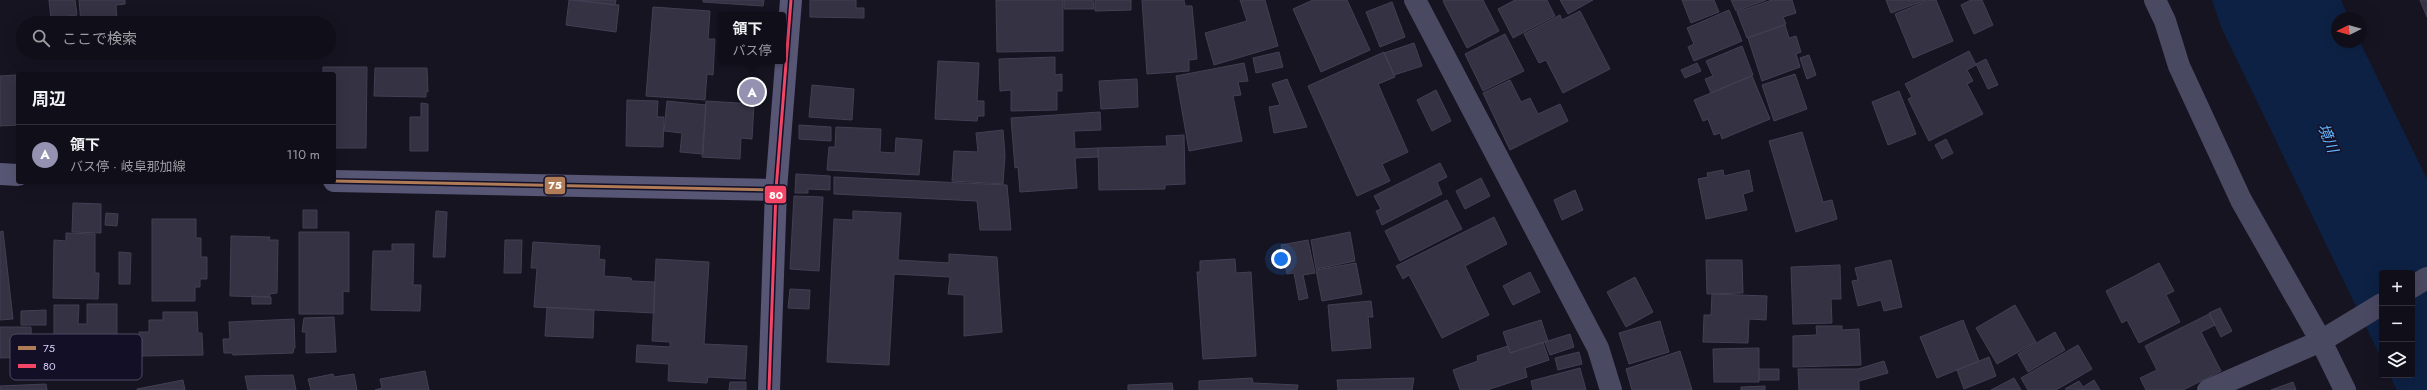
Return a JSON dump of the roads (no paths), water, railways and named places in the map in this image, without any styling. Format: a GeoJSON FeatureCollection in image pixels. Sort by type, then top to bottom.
{"type":"FeatureCollection","features":[{"type":"Feature","properties":{"kind":"street"},"geometry":{"type":"LineString","coordinates":[[786,63],[791,0]]}},
{"type":"Feature","properties":{"kind":"street"},"geometry":{"type":"LineString","coordinates":[[1415,0],[1598,348],[1611,390]]}},
{"type":"Feature","properties":{"kind":"street"},"geometry":{"type":"LineString","coordinates":[[2155,0],[2165,21],[2179,66],[2241,200],[2321,341],[2345,390]]}},
{"type":"Feature","properties":{"kind":"street"},"geometry":{"type":"LineString","coordinates":[[768,390],[776,190],[786,64]]}},
{"type":"Feature","properties":{"kind":"street"},"geometry":{"type":"LineString","coordinates":[[0,174],[16,175]]}},
{"type":"Feature","properties":{"kind":"street"},"geometry":{"type":"LineString","coordinates":[[336,181],[776,190]]}},
{"type":"Feature","properties":{"kind":"street"},"geometry":{"type":"LineString","coordinates":[[2415,285],[2427,278]]}},
{"type":"Feature","properties":{"kind":"street"},"geometry":{"type":"LineString","coordinates":[[2208,390],[2321,341],[2379,306]]}},
{"type":"Feature","properties":{"kind":"water","name":"境川"},"geometry":{"type":"Polygon","coordinates":[[[2212,0],[2341,0],[2346,12],[2331,12],[2331,48],[2363,48],[2427,179],[2427,390],[2397,390],[2391,378],[2415,378],[2415,270],[2379,270],[2379,354],[2222,29],[2212,0]]]}},
{"type":"Feature","properties":{"kind":"place","name":"領下"},"geometry":{"type":"Point","coordinates":[752,92]}}]}
